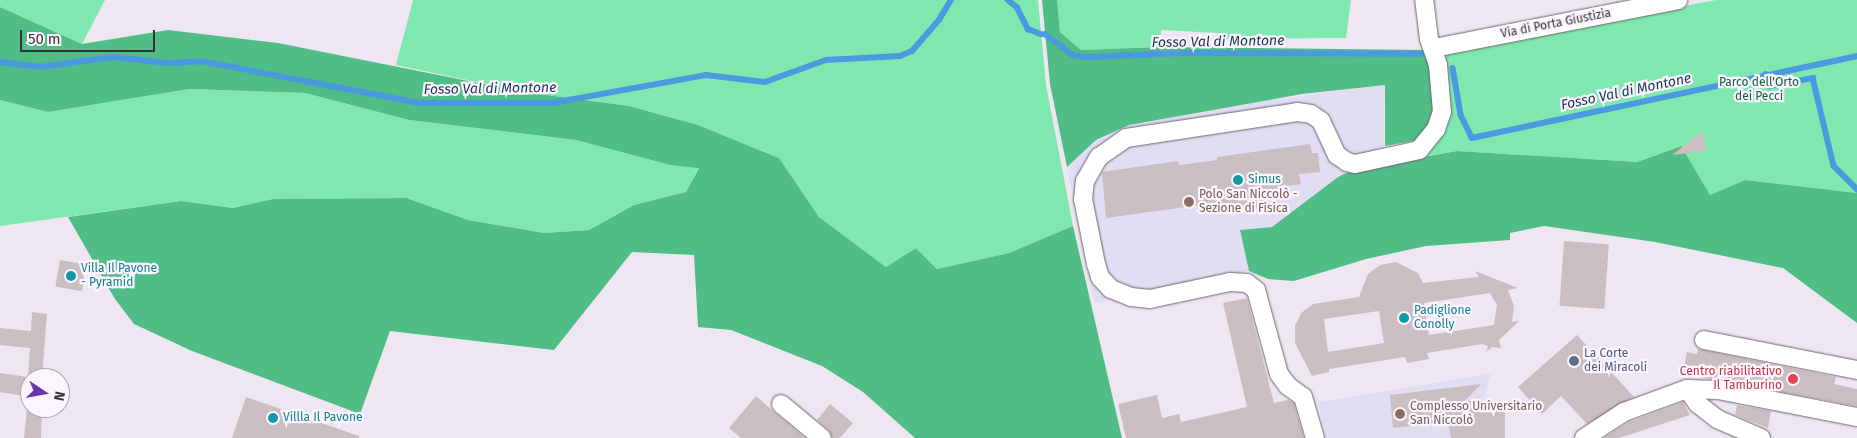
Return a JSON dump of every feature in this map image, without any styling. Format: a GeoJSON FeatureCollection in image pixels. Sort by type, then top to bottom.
{"type":"FeatureCollection","features":[{"type":"Feature","properties":{"kind":"lane"},"geometry":{"type":"LineString","coordinates":[[1315,438],[1303,397],[1288,386],[1280,374],[1256,290],[1246,283],[1235,282],[1150,299],[1131,297],[1111,289],[1100,277],[1096,264],[1083,199],[1084,187],[1099,157],[1126,138],[1297,112],[1311,114],[1321,120],[1337,155],[1355,164],[1418,150],[1436,129],[1442,105],[1434,48],[1429,39],[1424,0]]}},
{"type":"Feature","properties":{"kind":"lane","name":"Via di Porta Giustizia"},"geometry":{"type":"LineString","coordinates":[[1434,48],[1678,0]]}},
{"type":"Feature","properties":{"kind":"lane"},"geometry":{"type":"LineString","coordinates":[[1704,340],[1857,370]]}},
{"type":"Feature","properties":{"kind":"lane"},"geometry":{"type":"LineString","coordinates":[[1584,438],[1624,412],[1687,389],[1718,390],[1857,417]]}},
{"type":"Feature","properties":{"kind":"lane"},"geometry":{"type":"LineString","coordinates":[[1687,389],[1698,404],[1718,419],[1762,438]]}},
{"type":"Feature","properties":{"kind":"lane"},"geometry":{"type":"LineString","coordinates":[[781,404],[822,438]]}},
{"type":"Feature","properties":{"kind":"shaded area","name":"Polo San Niccolò - Sezione di Fisica"},"geometry":{"type":"Polygon","coordinates":[[[1385,84],[1383,163],[1338,177],[1272,227],[1240,230],[1249,271],[1095,303],[1067,167],[1096,140],[1129,125],[1201,110],[1385,84]]]}},
{"type":"Feature","properties":{"kind":"shaded area","name":"Complesso Universitario San Niccolò"},"geometry":{"type":"Polygon","coordinates":[[[1491,374],[1475,427],[1476,438],[1326,438],[1318,402],[1491,374]]]}},
{"type":"Feature","properties":{"kind":"green space"},"geometry":{"type":"Polygon","coordinates":[[[0,0],[105,0],[82,44],[0,7],[0,0]]]}},
{"type":"Feature","properties":{"kind":"green space"},"geometry":{"type":"Polygon","coordinates":[[[413,0],[1038,0],[1046,85],[1073,226],[1009,253],[937,269],[916,248],[886,267],[819,217],[779,158],[698,125],[629,106],[524,92],[396,65],[413,0]]]}},
{"type":"Feature","properties":{"kind":"green space"},"geometry":{"type":"Polygon","coordinates":[[[1042,0],[1057,0],[1060,32],[1081,50],[1160,47],[1428,50],[1434,104],[1432,119],[1418,140],[1385,146],[1385,85],[1302,94],[1129,125],[1096,140],[1067,167],[1050,84],[1042,0]]]}},
{"type":"Feature","properties":{"kind":"green space"},"geometry":{"type":"Polygon","coordinates":[[[1057,0],[1351,0],[1346,38],[1217,39],[1217,33],[1161,30],[1160,47],[1081,50],[1060,32],[1057,0]]]}},
{"type":"Feature","properties":{"kind":"green space","name":"Parco dell'Orto dei Pecci"},"geometry":{"type":"Polygon","coordinates":[[[1716,0],[1857,0],[1857,193],[1745,180],[1710,195],[1680,146],[1637,162],[1457,151],[1426,156],[1441,135],[1442,51],[1716,0]]]}},
{"type":"Feature","properties":{"kind":"green space"},"geometry":{"type":"Polygon","coordinates":[[[0,7],[82,44],[168,30],[278,43],[524,92],[629,106],[698,125],[779,158],[819,217],[886,267],[916,248],[937,269],[1009,253],[1073,226],[1122,438],[915,438],[863,392],[822,366],[731,330],[698,327],[694,255],[632,252],[554,350],[390,331],[360,414],[192,351],[134,324],[115,299],[68,217],[181,201],[233,208],[273,199],[406,198],[468,220],[544,233],[589,230],[634,205],[686,192],[699,168],[670,165],[576,140],[409,120],[305,93],[189,89],[48,112],[0,100],[0,7]]]}},
{"type":"Feature","properties":{"kind":"green space"},"geometry":{"type":"Polygon","coordinates":[[[189,89],[305,93],[409,120],[576,140],[670,165],[699,167],[686,192],[634,205],[589,230],[544,233],[468,220],[405,198],[273,199],[233,208],[181,201],[0,226],[0,100],[48,112],[189,89]]]}},
{"type":"Feature","properties":{"kind":"green space"},"geometry":{"type":"Polygon","coordinates":[[[1681,146],[1710,195],[1745,180],[1857,193],[1857,323],[1783,268],[1655,242],[1544,226],[1510,233],[1510,240],[1426,246],[1366,259],[1294,281],[1268,279],[1249,271],[1240,230],[1272,227],[1338,177],[1355,169],[1457,151],[1637,162],[1681,146]]]}},
{"type":"Feature","properties":{"kind":"building"},"geometry":{"type":"Polygon","coordinates":[[[1703,131],[1706,151],[1672,155],[1703,131]]]}},
{"type":"Feature","properties":{"kind":"building"},"geometry":{"type":"Polygon","coordinates":[[[1310,144],[1312,153],[1318,153],[1320,172],[1299,174],[1301,184],[1285,186],[1286,191],[1262,194],[1264,207],[1201,214],[1200,205],[1106,218],[1102,172],[1178,161],[1179,165],[1217,160],[1217,157],[1310,144]]]}},
{"type":"Feature","properties":{"kind":"building"},"geometry":{"type":"Polygon","coordinates":[[[1564,241],[1609,244],[1604,309],[1559,306],[1564,241]]]}},
{"type":"Feature","properties":{"kind":"building","name":"Villa Il Pavone - Pyramid"},"geometry":{"type":"Polygon","coordinates":[[[60,260],[87,265],[82,291],[55,287],[60,260]]]}},
{"type":"Feature","properties":{"kind":"building","name":"Padiglione Conolly"},"geometry":{"type":"Polygon","coordinates":[[[1396,262],[1418,273],[1423,283],[1479,277],[1475,271],[1518,288],[1508,290],[1514,306],[1512,322],[1519,321],[1499,340],[1501,348],[1492,347],[1486,352],[1488,346],[1482,344],[1427,353],[1429,359],[1407,363],[1405,357],[1329,369],[1329,372],[1312,376],[1295,343],[1295,326],[1301,313],[1313,304],[1359,297],[1368,274],[1380,265],[1396,262]],[[1490,293],[1424,303],[1429,335],[1494,325],[1497,305],[1490,293]],[[1379,311],[1324,319],[1328,352],[1384,343],[1379,311]]]}},
{"type":"Feature","properties":{"kind":"building"},"geometry":{"type":"Polygon","coordinates":[[[1247,298],[1274,403],[1288,400],[1294,403],[1304,438],[1126,438],[1118,404],[1157,395],[1162,418],[1179,414],[1181,422],[1247,407],[1223,303],[1247,298]]]}},
{"type":"Feature","properties":{"kind":"building"},"geometry":{"type":"Polygon","coordinates":[[[32,312],[47,314],[43,368],[29,368],[30,348],[0,345],[0,328],[31,331],[32,312]]]}},
{"type":"Feature","properties":{"kind":"building","name":"La Corte dei Miracoli"},"geometry":{"type":"Polygon","coordinates":[[[1577,335],[1634,397],[1587,424],[1561,396],[1542,414],[1518,387],[1577,335]]]}},
{"type":"Feature","properties":{"kind":"building"},"geometry":{"type":"Polygon","coordinates":[[[1698,349],[1836,377],[1834,384],[1857,389],[1857,406],[1683,374],[1687,352],[1697,354],[1698,349]]]}},
{"type":"Feature","properties":{"kind":"building"},"geometry":{"type":"Polygon","coordinates":[[[0,373],[20,376],[20,395],[0,392],[0,373]]]}},
{"type":"Feature","properties":{"kind":"building"},"geometry":{"type":"Polygon","coordinates":[[[1481,384],[1465,401],[1505,402],[1505,438],[1451,438],[1448,422],[1393,428],[1390,395],[1481,384]]]}},
{"type":"Feature","properties":{"kind":"building"},"geometry":{"type":"Polygon","coordinates":[[[756,396],[805,438],[741,438],[729,428],[756,396]]]}},
{"type":"Feature","properties":{"kind":"building","name":"Villla Il Pavone"},"geometry":{"type":"Polygon","coordinates":[[[246,397],[359,436],[359,438],[232,438],[246,397]]]}},
{"type":"Feature","properties":{"kind":"building"},"geometry":{"type":"Polygon","coordinates":[[[1683,402],[1690,415],[1619,438],[1604,438],[1629,422],[1683,402]]]}},
{"type":"Feature","properties":{"kind":"building"},"geometry":{"type":"Polygon","coordinates":[[[830,404],[853,423],[840,438],[832,438],[829,430],[817,420],[830,404]]]}},
{"type":"Feature","properties":{"kind":"building"},"geometry":{"type":"Polygon","coordinates":[[[1737,405],[1771,411],[1768,428],[1735,415],[1737,405]]]}},
{"type":"Feature","properties":{"kind":"building"},"geometry":{"type":"Polygon","coordinates":[[[26,418],[42,418],[41,438],[24,438],[26,418]]]}},
{"type":"Feature","properties":{"kind":"waterway","name":"Fosso Val di Montone"},"geometry":{"type":"LineString","coordinates":[[0,62],[41,67],[112,57],[168,63],[201,61],[419,103],[552,103],[706,75],[765,82],[826,60],[900,56],[912,51],[939,20],[951,0]]}},
{"type":"Feature","properties":{"kind":"waterway","name":"Fosso Val di Montone"},"geometry":{"type":"LineString","coordinates":[[1008,0],[1017,7],[1028,29],[1041,34]]}},
{"type":"Feature","properties":{"kind":"waterway","name":"Fosso Val di Montone"},"geometry":{"type":"LineString","coordinates":[[1045,34],[1073,55],[1088,57],[1183,53],[1429,54]]}},
{"type":"Feature","properties":{"kind":"waterway","name":"Fosso Val di Montone"},"geometry":{"type":"LineString","coordinates":[[1453,68],[1461,115],[1472,138],[1857,56]]}},
{"type":"Feature","properties":{"kind":"waterway"},"geometry":{"type":"LineString","coordinates":[[1766,74],[1770,86],[1813,78],[1834,166],[1857,189]]}},
{"type":"Feature","properties":{"kind":"place","name":"Simus"},"geometry":{"type":"Point","coordinates":[1238,180]}},
{"type":"Feature","properties":{"kind":"place","name":"Polo San Niccolò - Sezione di Fisica"},"geometry":{"type":"Point","coordinates":[1189,202]}},
{"type":"Feature","properties":{"kind":"place","name":"Villa Il Pavone - Pyramid"},"geometry":{"type":"Point","coordinates":[71,276]}},
{"type":"Feature","properties":{"kind":"place","name":"Padiglione Conolly"},"geometry":{"type":"Point","coordinates":[1404,318]}},
{"type":"Feature","properties":{"kind":"place","name":"La Corte dei Miracoli"},"geometry":{"type":"Point","coordinates":[1574,361]}},
{"type":"Feature","properties":{"kind":"place","name":"Centro riabilitativo Il Tamburino"},"geometry":{"type":"Point","coordinates":[1793,379]}},
{"type":"Feature","properties":{"kind":"place","name":"Complesso Universitario San Niccolò"},"geometry":{"type":"Point","coordinates":[1400,414]}},
{"type":"Feature","properties":{"kind":"place","name":"Villla Il Pavone"},"geometry":{"type":"Point","coordinates":[273,418]}}]}
